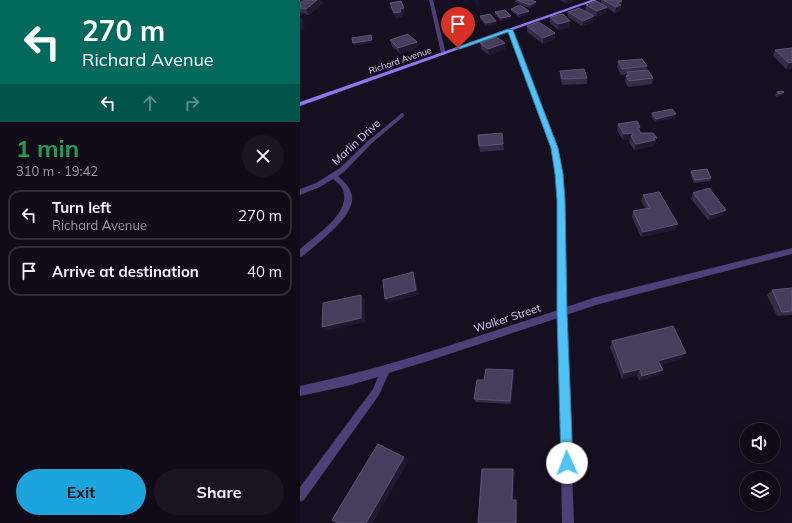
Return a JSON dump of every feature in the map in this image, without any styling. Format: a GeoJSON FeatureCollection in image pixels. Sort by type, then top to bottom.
{"type":"FeatureCollection","features":[{"type":"Feature","properties":{"kind":"street"},"geometry":{"type":"LineString","coordinates":[[431,0],[444,53]]}},
{"type":"Feature","properties":{"kind":"street","name":"Richard Avenue"},"geometry":{"type":"LineString","coordinates":[[300,104],[595,0]]}},
{"type":"Feature","properties":{"kind":"street"},"geometry":{"type":"LineString","coordinates":[[510,30],[554,148],[559,174],[561,200],[562,312],[568,523]]}},
{"type":"Feature","properties":{"kind":"street","name":"Marlin Drive"},"geometry":{"type":"LineString","coordinates":[[300,192],[334,176],[375,137],[402,115]]}},
{"type":"Feature","properties":{"kind":"street"},"geometry":{"type":"LineString","coordinates":[[300,254],[345,212],[349,201],[348,192],[345,186],[334,176]]}},
{"type":"Feature","properties":{"kind":"street","name":"Walker Street"},"geometry":{"type":"LineString","coordinates":[[300,391],[347,381],[386,368],[425,358],[596,301],[792,251]]}},
{"type":"Feature","properties":{"kind":"street"},"geometry":{"type":"LineString","coordinates":[[300,496],[376,392],[386,368]]}},
{"type":"Feature","properties":{"kind":"building"},"geometry":{"type":"Polygon","coordinates":[[[304,0],[317,0],[306,9],[300,8],[300,3],[304,0]]]}},
{"type":"Feature","properties":{"kind":"building"},"geometry":{"type":"Polygon","coordinates":[[[517,0],[531,0],[536,2],[530,5],[517,0]]]}},
{"type":"Feature","properties":{"kind":"building"},"geometry":{"type":"Polygon","coordinates":[[[603,0],[622,1],[617,3],[621,5],[616,7],[603,0]]]}},
{"type":"Feature","properties":{"kind":"building"},"geometry":{"type":"Polygon","coordinates":[[[401,1],[404,8],[400,9],[401,12],[394,13],[390,3],[401,1]]]}},
{"type":"Feature","properties":{"kind":"building"},"geometry":{"type":"Polygon","coordinates":[[[596,1],[607,7],[597,11],[586,5],[596,1]]]}},
{"type":"Feature","properties":{"kind":"building"},"geometry":{"type":"Polygon","coordinates":[[[520,5],[529,11],[519,14],[511,9],[520,5]]]}},
{"type":"Feature","properties":{"kind":"building"},"geometry":{"type":"Polygon","coordinates":[[[579,8],[594,16],[583,21],[568,12],[579,8]]]}},
{"type":"Feature","properties":{"kind":"building"},"geometry":{"type":"Polygon","coordinates":[[[505,10],[511,16],[501,18],[495,12],[505,10]]]}},
{"type":"Feature","properties":{"kind":"building"},"geometry":{"type":"Polygon","coordinates":[[[490,14],[496,21],[486,23],[480,16],[490,14]]]}},
{"type":"Feature","properties":{"kind":"building"},"geometry":{"type":"Polygon","coordinates":[[[563,14],[570,21],[558,24],[550,17],[563,14]]]}},
{"type":"Feature","properties":{"kind":"building"},"geometry":{"type":"Polygon","coordinates":[[[539,22],[555,33],[543,38],[527,26],[539,22]]]}},
{"type":"Feature","properties":{"kind":"building"},"geometry":{"type":"Polygon","coordinates":[[[408,34],[417,42],[398,48],[390,40],[408,34]]]}},
{"type":"Feature","properties":{"kind":"building"},"geometry":{"type":"Polygon","coordinates":[[[371,35],[372,40],[353,43],[352,38],[371,35]]]}},
{"type":"Feature","properties":{"kind":"building"},"geometry":{"type":"Polygon","coordinates":[[[496,37],[505,43],[488,49],[480,43],[496,37]]]}},
{"type":"Feature","properties":{"kind":"building"},"geometry":{"type":"Polygon","coordinates":[[[792,48],[792,62],[789,63],[775,50],[792,48]]]}},
{"type":"Feature","properties":{"kind":"building"},"geometry":{"type":"Polygon","coordinates":[[[642,59],[647,66],[622,69],[618,61],[642,59]]]}},
{"type":"Feature","properties":{"kind":"building"},"geometry":{"type":"Polygon","coordinates":[[[584,69],[587,78],[562,79],[560,71],[584,69]]]}},
{"type":"Feature","properties":{"kind":"building"},"geometry":{"type":"Polygon","coordinates":[[[648,70],[653,78],[629,81],[626,76],[629,75],[627,72],[648,70]]]}},
{"type":"Feature","properties":{"kind":"building"},"geometry":{"type":"Polygon","coordinates":[[[777,92],[784,92],[779,94],[777,92]]]}},
{"type":"Feature","properties":{"kind":"building"},"geometry":{"type":"Polygon","coordinates":[[[672,109],[676,114],[656,119],[652,113],[672,109]]]}},
{"type":"Feature","properties":{"kind":"building"},"geometry":{"type":"Polygon","coordinates":[[[637,121],[640,127],[637,128],[641,133],[653,133],[657,138],[653,138],[655,140],[636,144],[631,136],[633,135],[632,133],[624,134],[618,124],[637,121]]]}},
{"type":"Feature","properties":{"kind":"building"},"geometry":{"type":"Polygon","coordinates":[[[502,133],[503,144],[479,146],[478,135],[502,133]]]}},
{"type":"Feature","properties":{"kind":"building"},"geometry":{"type":"Polygon","coordinates":[[[707,169],[711,178],[695,180],[691,171],[707,169]]]}},
{"type":"Feature","properties":{"kind":"building"},"geometry":{"type":"Polygon","coordinates":[[[709,188],[726,210],[711,215],[693,193],[709,188]]]}},
{"type":"Feature","properties":{"kind":"building"},"geometry":{"type":"Polygon","coordinates":[[[659,192],[678,224],[643,232],[633,211],[650,208],[643,195],[659,192]]]}},
{"type":"Feature","properties":{"kind":"building"},"geometry":{"type":"Polygon","coordinates":[[[413,272],[416,290],[385,299],[383,280],[413,272]]]}},
{"type":"Feature","properties":{"kind":"building"},"geometry":{"type":"Polygon","coordinates":[[[792,288],[792,311],[782,312],[772,290],[792,288]]]}},
{"type":"Feature","properties":{"kind":"building"},"geometry":{"type":"Polygon","coordinates":[[[361,295],[361,318],[322,327],[323,303],[361,295]]]}},
{"type":"Feature","properties":{"kind":"building"},"geometry":{"type":"Polygon","coordinates":[[[673,326],[686,353],[658,361],[663,370],[642,376],[640,369],[624,373],[612,341],[673,326]]]}},
{"type":"Feature","properties":{"kind":"building"},"geometry":{"type":"Polygon","coordinates":[[[486,369],[513,370],[510,401],[474,399],[477,380],[484,380],[486,369]]]}},
{"type":"Feature","properties":{"kind":"building"},"geometry":{"type":"Polygon","coordinates":[[[378,444],[404,457],[366,523],[338,523],[332,520],[378,444]]]}},
{"type":"Feature","properties":{"kind":"building"},"geometry":{"type":"Polygon","coordinates":[[[482,469],[513,469],[512,500],[516,500],[516,523],[478,523],[482,469]]]}},
{"type":"Feature","properties":{"kind":"waterway"},"geometry":{"type":"LineString","coordinates":[[477,0],[478,5]]}},
{"type":"Feature","properties":{"kind":"route"},"geometry":{"type":"LineString","coordinates":[[458,48],[510,30],[554,148],[559,174],[561,200],[562,312],[567,463]]}}]}
